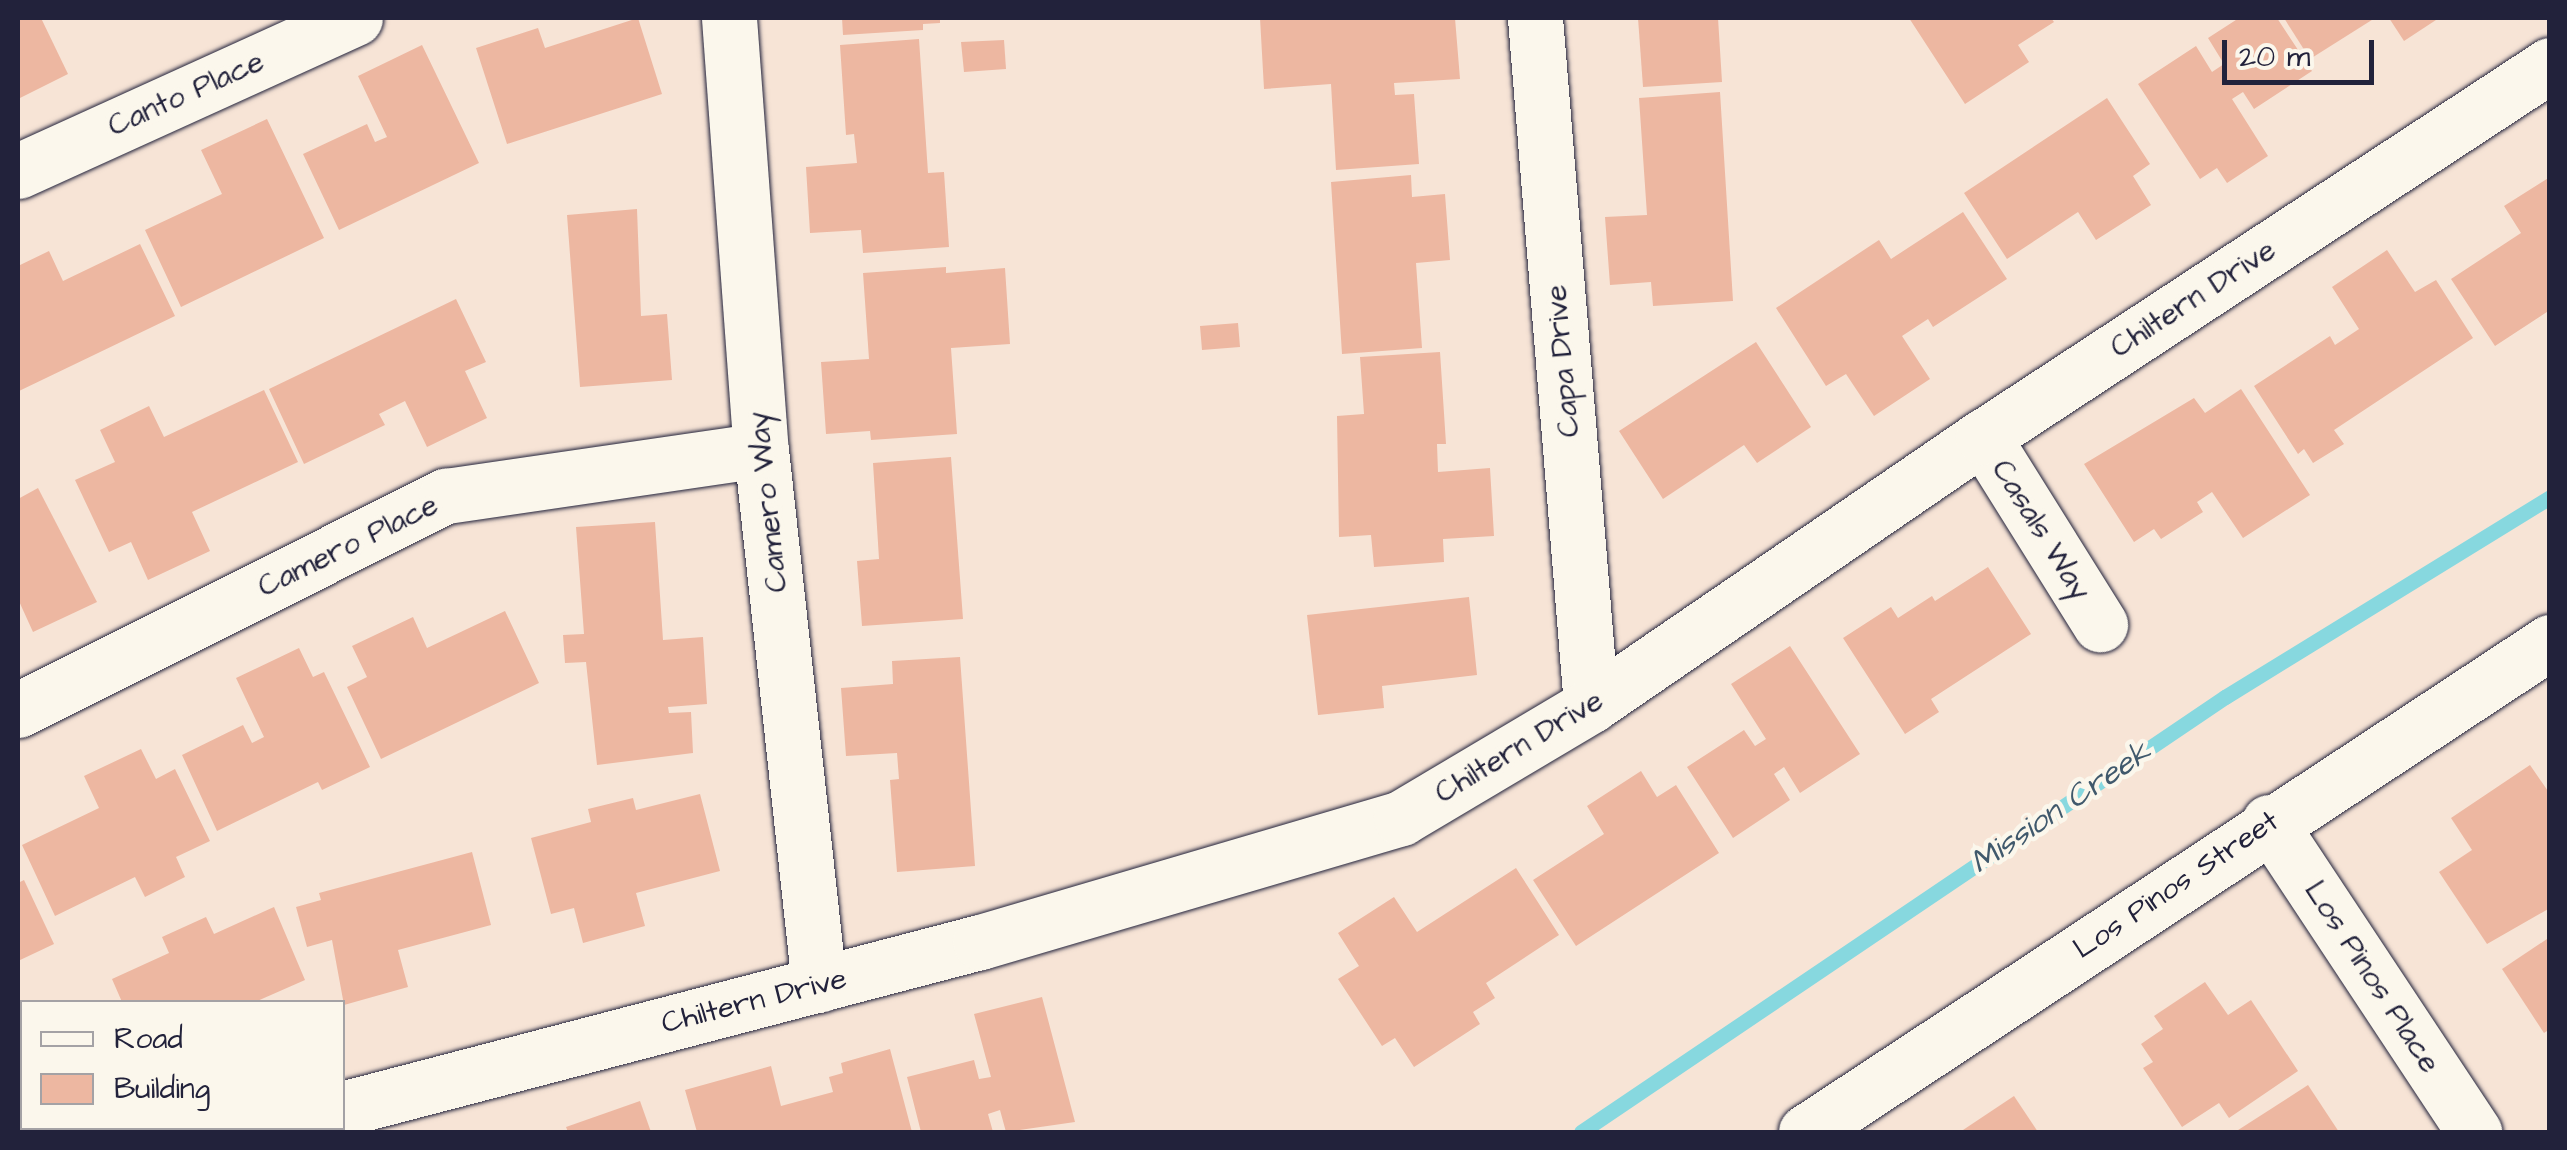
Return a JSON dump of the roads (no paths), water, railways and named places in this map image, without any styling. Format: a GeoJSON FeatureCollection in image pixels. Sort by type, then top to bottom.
{"type":"FeatureCollection","features":[{"type":"Feature","properties":{"kind":"street","name":"Canto Place"},"geometry":{"type":"LineString","coordinates":[[18,171],[355,18]]}},
{"type":"Feature","properties":{"kind":"street","name":"Camero Way"},"geometry":{"type":"LineString","coordinates":[[729,18],[761,450],[819,985]]}},
{"type":"Feature","properties":{"kind":"street","name":"Capa Drive"},"geometry":{"type":"LineString","coordinates":[[1535,18],[1591,705]]}},
{"type":"Feature","properties":{"kind":"street","name":"Chiltern Drive"},"geometry":{"type":"LineString","coordinates":[[369,1113],[1194,882],[1400,818],[1591,705],[1983,437],[2550,65]]}},
{"type":"Feature","properties":{"kind":"street","name":"Casals Way"},"geometry":{"type":"LineString","coordinates":[[1983,437],[2100,624]]}},
{"type":"Feature","properties":{"kind":"street","name":"Camero Place"},"geometry":{"type":"LineString","coordinates":[[18,710],[446,496],[761,450]]}},
{"type":"Feature","properties":{"kind":"street","name":"Los Pinos Street"},"geometry":{"type":"LineString","coordinates":[[1806,1132],[2269,822],[2550,642]]}},
{"type":"Feature","properties":{"kind":"street","name":"Los Pinos Place"},"geometry":{"type":"LineString","coordinates":[[2269,822],[2474,1132]]}},
{"type":"Feature","properties":{"kind":"waterway","name":"Mission Creek"},"geometry":{"type":"LineString","coordinates":[[1581,1132],[2225,697],[2550,497]]}}]}
